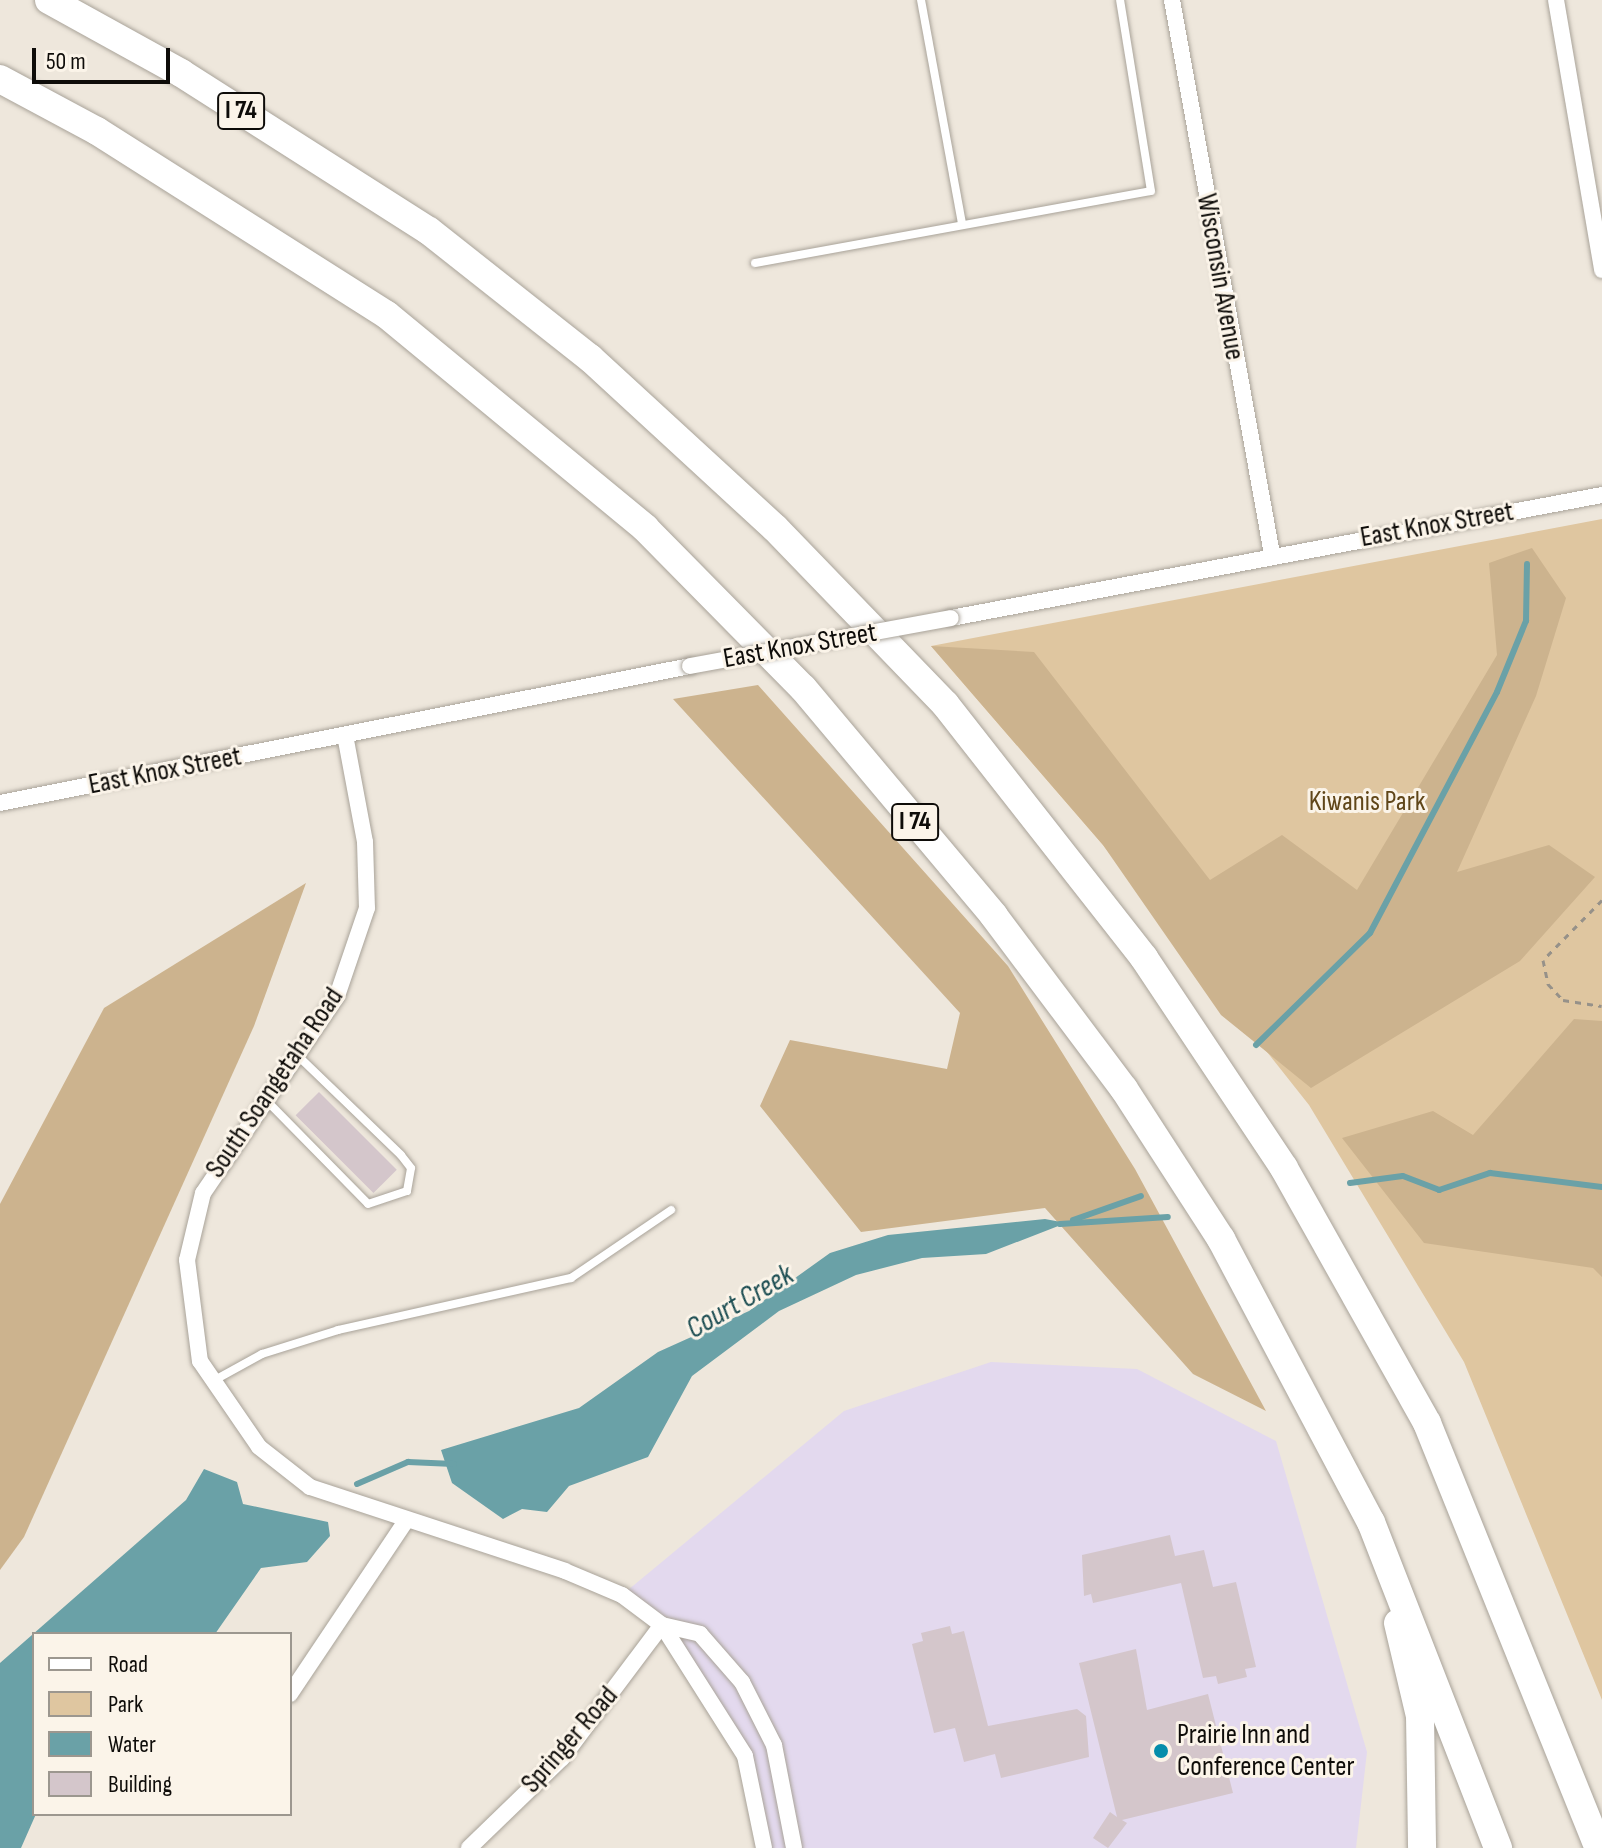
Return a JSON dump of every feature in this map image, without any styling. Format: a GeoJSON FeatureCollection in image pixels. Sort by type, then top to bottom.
{"type":"FeatureCollection","features":[{"type":"Feature","properties":{"kind":"highway","name":"I 74"},"geometry":{"type":"LineString","coordinates":[[49,0],[181,73],[429,231],[577,348],[775,528],[945,704],[1144,958],[1284,1168],[1427,1423],[1599,1848]]}},
{"type":"Feature","properties":{"kind":"highway","name":"I 74"},"geometry":{"type":"LineString","coordinates":[[0,79],[97,131],[387,315],[645,528],[803,688],[994,916],[1124,1089],[1221,1239],[1371,1522],[1498,1848]]}},
{"type":"Feature","properties":{"kind":"highway"},"geometry":{"type":"LineString","coordinates":[[1371,1522],[1420,1716],[1422,1848]]}},
{"type":"Feature","properties":{"kind":"street","name":"Wisconsin Avenue"},"geometry":{"type":"LineString","coordinates":[[1172,0],[1272,554]]}},
{"type":"Feature","properties":{"kind":"street"},"geometry":{"type":"LineString","coordinates":[[1556,0],[1602,270]]}},
{"type":"Feature","properties":{"kind":"street","name":"East Knox Street"},"geometry":{"type":"LineString","coordinates":[[0,803],[1272,554],[1602,495]]}},
{"type":"Feature","properties":{"kind":"street","name":"South Soangetaha Road"},"geometry":{"type":"LineString","coordinates":[[345,735],[365,842],[367,908],[337,996],[298,1056],[218,1163],[192,1224],[188,1301],[210,1383],[285,1471],[405,1522],[565,1571],[622,1595],[662,1625],[745,1756],[764,1848]]}},
{"type":"Feature","properties":{"kind":"street"},"geometry":{"type":"LineString","coordinates":[[292,1691],[405,1522]]}},
{"type":"Feature","properties":{"kind":"street","name":"South Soangetaha Road"},"geometry":{"type":"LineString","coordinates":[[662,1625],[700,1634],[742,1682],[774,1745],[794,1848]]}},
{"type":"Feature","properties":{"kind":"street","name":"Springer Road"},"geometry":{"type":"LineString","coordinates":[[469,1848],[562,1758],[662,1625]]}},
{"type":"Feature","properties":{"kind":"lane"},"geometry":{"type":"LineString","coordinates":[[921,0],[962,224]]}},
{"type":"Feature","properties":{"kind":"lane"},"geometry":{"type":"LineString","coordinates":[[755,263],[1151,191],[1120,0]]}},
{"type":"Feature","properties":{"kind":"lane"},"geometry":{"type":"LineString","coordinates":[[264,1098],[368,1204],[407,1191],[411,1168],[401,1155],[298,1056]]}},
{"type":"Feature","properties":{"kind":"lane"},"geometry":{"type":"LineString","coordinates":[[210,1383],[262,1354],[338,1330],[571,1278],[671,1210]]}},
{"type":"Feature","properties":{"kind":"path"},"geometry":{"type":"LineString","coordinates":[[1602,900],[1543,960],[1548,984],[1563,1000],[1602,1006]]}},
{"type":"Feature","properties":{"kind":"shaded area"},"geometry":{"type":"Polygon","coordinates":[[[1532,548],[1566,598],[1536,696],[1457,872],[1549,845],[1595,877],[1520,961],[1311,1088],[1221,1015],[1103,845],[931,646],[1034,652],[1210,880],[1282,835],[1357,890],[1497,655],[1489,563],[1532,548]]]}},
{"type":"Feature","properties":{"kind":"shaded area"},"geometry":{"type":"Polygon","coordinates":[[[758,685],[1008,966],[1135,1169],[1266,1411],[1193,1374],[1045,1208],[861,1232],[760,1106],[790,1040],[947,1069],[960,1013],[673,699],[758,685]]]}},
{"type":"Feature","properties":{"kind":"shaded area"},"geometry":{"type":"Polygon","coordinates":[[[306,883],[254,1026],[24,1537],[0,1570],[0,1204],[104,1008],[306,883]]]}},
{"type":"Feature","properties":{"kind":"shaded area"},"geometry":{"type":"Polygon","coordinates":[[[1574,1019],[1602,1021],[1602,1277],[1593,1268],[1424,1243],[1342,1138],[1433,1111],[1473,1135],[1574,1019]]]}},
{"type":"Feature","properties":{"kind":"shaded area"},"geometry":{"type":"Polygon","coordinates":[[[991,1362],[1137,1369],[1276,1441],[1367,1752],[1356,1848],[764,1848],[755,1787],[677,1654],[622,1595],[844,1411],[991,1362]]]}},
{"type":"Feature","properties":{"kind":"green space","name":"Kiwanis Park"},"geometry":{"type":"Polygon","coordinates":[[[1602,519],[1602,1700],[1464,1362],[1309,1105],[1103,845],[931,646],[1602,519]]]}},
{"type":"Feature","properties":{"kind":"water"},"geometry":{"type":"Polygon","coordinates":[[[1045,1219],[1066,1223],[986,1254],[922,1258],[856,1275],[779,1311],[692,1376],[648,1457],[569,1486],[547,1512],[522,1509],[503,1519],[452,1483],[441,1450],[579,1408],[658,1352],[749,1311],[830,1253],[888,1235],[1045,1219]]]}},
{"type":"Feature","properties":{"kind":"water"},"geometry":{"type":"Polygon","coordinates":[[[204,1469],[237,1482],[243,1504],[328,1522],[330,1536],[307,1562],[261,1568],[216,1632],[35,1632],[186,1500],[204,1469]]]}},
{"type":"Feature","properties":{"kind":"water"},"geometry":{"type":"Polygon","coordinates":[[[32,1635],[32,1816],[35,1816],[21,1848],[0,1848],[0,1663],[32,1635]]]}},
{"type":"Feature","properties":{"kind":"building"},"geometry":{"type":"Polygon","coordinates":[[[319,1092],[397,1170],[373,1193],[296,1115],[319,1092]]]}},
{"type":"Feature","properties":{"kind":"building"},"geometry":{"type":"Polygon","coordinates":[[[1170,1535],[1175,1556],[1204,1550],[1213,1587],[1236,1582],[1256,1667],[1245,1669],[1247,1677],[1218,1684],[1216,1676],[1203,1678],[1181,1583],[1093,1603],[1091,1594],[1084,1596],[1082,1555],[1170,1535]]]}},
{"type":"Feature","properties":{"kind":"building"},"geometry":{"type":"Polygon","coordinates":[[[950,1626],[952,1634],[964,1631],[988,1726],[1077,1709],[1086,1716],[1089,1757],[1001,1778],[995,1754],[964,1762],[955,1728],[934,1733],[912,1644],[923,1641],[921,1633],[950,1626]]]}},
{"type":"Feature","properties":{"kind":"building","name":"Prairie Inn and Conference Center"},"geometry":{"type":"Polygon","coordinates":[[[1136,1649],[1147,1710],[1208,1694],[1233,1793],[1122,1820],[1127,1823],[1108,1848],[1093,1838],[1110,1812],[1117,1817],[1079,1663],[1136,1649]]]}},
{"type":"Feature","properties":{"kind":"waterway"},"geometry":{"type":"LineString","coordinates":[[1256,1045],[1370,933],[1497,692],[1526,621],[1527,564]]}},
{"type":"Feature","properties":{"kind":"waterway","name":"Court Creek"},"geometry":{"type":"LineString","coordinates":[[1350,1183],[1403,1176],[1439,1190],[1490,1173],[1602,1187]]}},
{"type":"Feature","properties":{"kind":"waterway"},"geometry":{"type":"LineString","coordinates":[[1073,1220],[1141,1196]]}},
{"type":"Feature","properties":{"kind":"waterway","name":"Court Creek"},"geometry":{"type":"LineString","coordinates":[[1060,1224],[1168,1217]]}},
{"type":"Feature","properties":{"kind":"waterway","name":"Court Creek"},"geometry":{"type":"LineString","coordinates":[[357,1484],[408,1462],[454,1464]]}},
{"type":"Feature","properties":{"kind":"place","name":"Prairie Inn and Conference Center"},"geometry":{"type":"Point","coordinates":[1161,1751]}}]}
